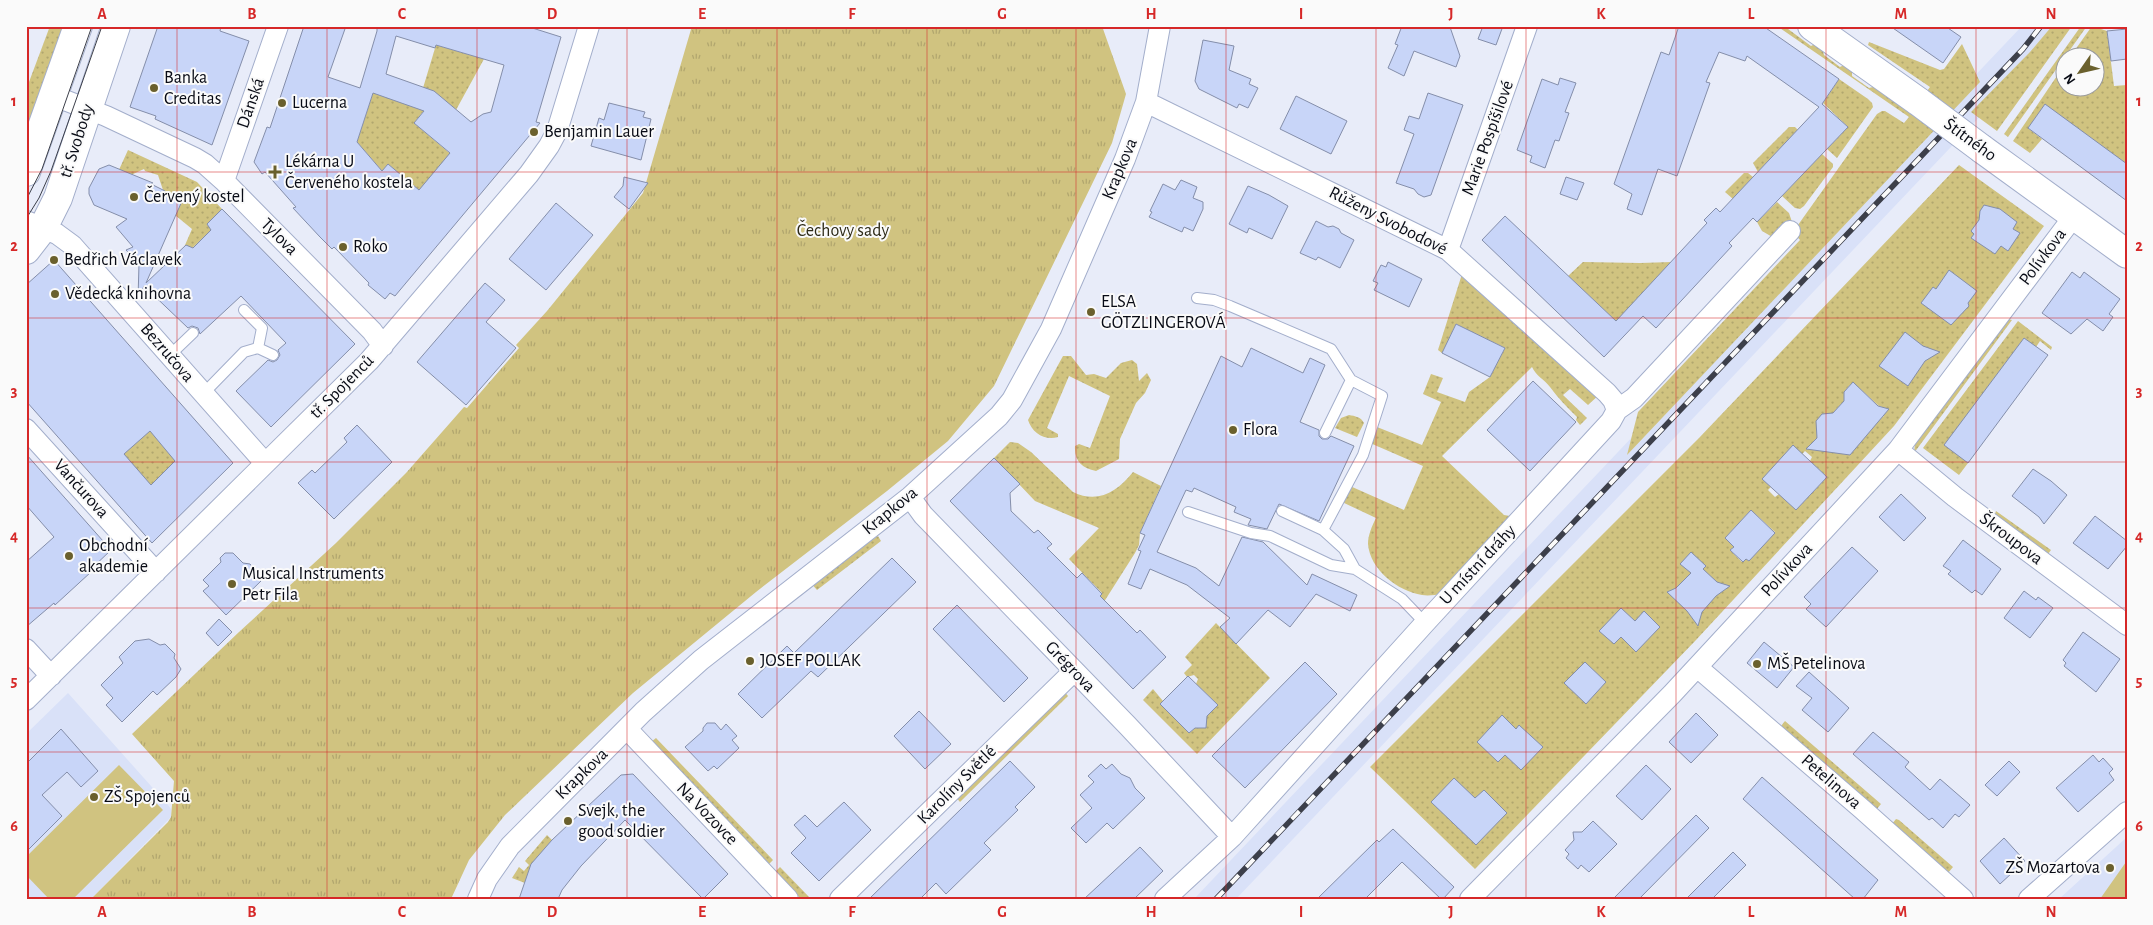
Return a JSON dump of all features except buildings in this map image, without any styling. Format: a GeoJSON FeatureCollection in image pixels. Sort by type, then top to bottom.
{"type":"FeatureCollection","features":[{"type":"Feature","properties":{"kind":"street","name":"tř. Svobody"},"geometry":{"type":"LineString","coordinates":[[26,172],[78,26]]}},
{"type":"Feature","properties":{"kind":"street","name":"tř. Svobody"},"geometry":{"type":"LineString","coordinates":[[26,250],[35,224],[58,198],[116,26]]}},
{"type":"Feature","properties":{"kind":"street","name":"Dánská"},"geometry":{"type":"LineString","coordinates":[[224,181],[278,26]]}},
{"type":"Feature","properties":{"kind":"street","name":"tř. Spojenců"},"geometry":{"type":"LineString","coordinates":[[26,700],[383,346],[530,174],[549,146],[564,113],[589,26]]}},
{"type":"Feature","properties":{"kind":"street","name":"Krapkova"},"geometry":{"type":"LineString","coordinates":[[478,899],[487,879],[510,846],[627,729],[701,660],[910,497],[999,416],[1012,400],[1051,329],[1125,159],[1146,102],[1160,26]]}},
{"type":"Feature","properties":{"kind":"street","name":"Marie Pospíšilové"},"geometry":{"type":"LineString","coordinates":[[1454,254],[1527,26]]}},
{"type":"Feature","properties":{"kind":"street","name":"Štítného"},"geometry":{"type":"LineString","coordinates":[[1812,26],[2127,254]]}},
{"type":"Feature","properties":{"kind":"street","name":"Tylova"},"geometry":{"type":"LineString","coordinates":[[54,96],[87,109],[205,164],[372,331],[383,346]]}},
{"type":"Feature","properties":{"kind":"street","name":"Růženy Svobodové"},"geometry":{"type":"LineString","coordinates":[[1146,102],[1454,254],[1607,393],[1613,400],[1616,410]]}},
{"type":"Feature","properties":{"kind":"street","name":"Polívkova"},"geometry":{"type":"LineString","coordinates":[[1470,899],[1697,668],[1898,450],[2074,216]]}},
{"type":"Feature","properties":{"kind":"street","name":"Bezručova"},"geometry":{"type":"LineString","coordinates":[[35,224],[57,234],[72,245],[265,463]]}},
{"type":"Feature","properties":{"kind":"street","name":"U místní dráhy"},"geometry":{"type":"LineString","coordinates":[[1165,899],[1232,837],[1610,422],[1616,410],[1634,398],[1790,231]]}},
{"type":"Feature","properties":{"kind":"street","name":"Vančurova"},"geometry":{"type":"LineString","coordinates":[[26,429],[156,572]]}},
{"type":"Feature","properties":{"kind":"street","name":"Škroupova"},"geometry":{"type":"LineString","coordinates":[[1898,450],[1956,497],[2127,625]]}},
{"type":"Feature","properties":{"kind":"street","name":"Grégrova"},"geometry":{"type":"LineString","coordinates":[[910,497],[923,515],[1232,837]]}},
{"type":"Feature","properties":{"kind":"street"},"geometry":{"type":"LineString","coordinates":[[26,648],[51,676]]}},
{"type":"Feature","properties":{"kind":"street","name":"Petelinova"},"geometry":{"type":"LineString","coordinates":[[1697,668],[1862,808],[1963,899]]}},
{"type":"Feature","properties":{"kind":"street","name":"Karolíny Světlé"},"geometry":{"type":"LineString","coordinates":[[840,899],[1074,671]]}},
{"type":"Feature","properties":{"kind":"street","name":"Na Vozovce"},"geometry":{"type":"LineString","coordinates":[[627,729],[788,899]]}},
{"type":"Feature","properties":{"kind":"street"},"geometry":{"type":"LineString","coordinates":[[2029,899],[2127,812]]}},
{"type":"Feature","properties":{"kind":"lane"},"geometry":{"type":"LineString","coordinates":[[1197,298],[1214,300],[1230,306],[1330,349],[1351,380],[1382,396],[1363,455],[1323,530]]}},
{"type":"Feature","properties":{"kind":"lane"},"geometry":{"type":"LineString","coordinates":[[244,310],[262,328],[258,348]]}},
{"type":"Feature","properties":{"kind":"lane"},"geometry":{"type":"LineString","coordinates":[[169,356],[193,333]]}},
{"type":"Feature","properties":{"kind":"lane"},"geometry":{"type":"LineString","coordinates":[[203,394],[244,352],[258,348],[273,356]]}},
{"type":"Feature","properties":{"kind":"lane"},"geometry":{"type":"LineString","coordinates":[[1325,433],[1351,380]]}},
{"type":"Feature","properties":{"kind":"lane"},"geometry":{"type":"LineString","coordinates":[[1188,512],[1251,533],[1270,536],[1331,565],[1355,569],[1402,599],[1425,623]]}},
{"type":"Feature","properties":{"kind":"lane"},"geometry":{"type":"LineString","coordinates":[[1282,512],[1323,530],[1344,549],[1355,569]]}},
{"type":"Feature","properties":{"kind":"shaded area"},"geometry":{"type":"Polygon","coordinates":[[[2022,26],[2060,26],[1989,107],[1236,899],[1194,899],[2022,26]]]}},
{"type":"Feature","properties":{"kind":"shaded area","name":"ZŠ Spojenců"},"geometry":{"type":"Polygon","coordinates":[[[68,693],[168,805],[171,809],[171,817],[91,899],[26,899],[26,734],[68,693]]]}},
{"type":"Feature","properties":{"kind":"shaded area","name":"ZŠ Mozartova"},"geometry":{"type":"Polygon","coordinates":[[[2127,837],[2127,899],[2059,899],[2127,837]]]}},
{"type":"Feature","properties":{"kind":"green space"},"geometry":{"type":"Polygon","coordinates":[[[50,26],[66,26],[26,140],[26,90],[50,26]]]}},
{"type":"Feature","properties":{"kind":"green space","name":"Čechovy sady"},"geometry":{"type":"Polygon","coordinates":[[[692,26],[1102,26],[1126,94],[1112,143],[994,386],[948,441],[887,491],[756,592],[633,693],[505,815],[469,860],[451,899],[91,899],[171,817],[174,781],[132,734],[336,543],[406,473],[464,407],[467,408],[519,348],[516,345],[547,311],[643,193],[692,26]]]}},
{"type":"Feature","properties":{"kind":"green space"},"geometry":{"type":"Polygon","coordinates":[[[1777,26],[1784,26],[1811,46],[1815,44],[1822,47],[1824,55],[1840,67],[1844,65],[1852,71],[1852,76],[1869,88],[1877,86],[1912,112],[1930,87],[1868,45],[1869,42],[1940,70],[1944,69],[1962,44],[1980,82],[1627,455],[1638,412],[1800,240],[1793,232],[1877,114],[1885,111],[1904,123],[1909,117],[1777,26]]]}},
{"type":"Feature","properties":{"kind":"green space"},"geometry":{"type":"Polygon","coordinates":[[[2052,26],[2072,26],[1997,131],[1971,112],[2030,52],[2052,26]]]}},
{"type":"Feature","properties":{"kind":"green space"},"geometry":{"type":"Polygon","coordinates":[[[2081,26],[2087,26],[2071,48],[2065,48],[2081,26]]]}},
{"type":"Feature","properties":{"kind":"green space"},"geometry":{"type":"Polygon","coordinates":[[[2092,26],[2107,31],[2114,86],[2127,85],[2127,164],[2045,105],[2028,128],[2042,139],[2030,153],[2013,141],[2056,77],[2056,98],[2106,98],[2106,48],[2076,48],[2092,26]]]}},
{"type":"Feature","properties":{"kind":"green space"},"geometry":{"type":"Polygon","coordinates":[[[436,45],[484,59],[456,110],[437,94],[414,123],[453,156],[435,173],[422,193],[388,164],[382,171],[357,142],[373,93],[423,88],[436,45]]]}},
{"type":"Feature","properties":{"kind":"green space"},"geometry":{"type":"Polygon","coordinates":[[[2056,61],[2056,70],[2008,137],[2004,134],[2056,61]]]}},
{"type":"Feature","properties":{"kind":"green space"},"geometry":{"type":"Polygon","coordinates":[[[1839,79],[1868,99],[1873,107],[1837,158],[1827,149],[1848,127],[1823,103],[1839,79]]]}},
{"type":"Feature","properties":{"kind":"green space"},"geometry":{"type":"Polygon","coordinates":[[[1789,127],[1795,127],[1798,130],[1758,172],[1753,163],[1789,127]]]}},
{"type":"Feature","properties":{"kind":"green space"},"geometry":{"type":"Polygon","coordinates":[[[128,150],[197,182],[222,209],[207,224],[211,230],[187,253],[182,252],[192,229],[175,215],[181,201],[164,193],[158,175],[144,169],[131,175],[118,172],[128,150]]]}},
{"type":"Feature","properties":{"kind":"green space"},"geometry":{"type":"Polygon","coordinates":[[[1822,154],[1833,164],[1833,167],[1804,206],[1800,209],[1795,208],[1782,196],[1822,154]]]}},
{"type":"Feature","properties":{"kind":"green space"},"geometry":{"type":"Polygon","coordinates":[[[1959,165],[2044,226],[1894,426],[1696,640],[1475,869],[1370,767],[1699,438],[1959,165]],[[1850,385],[1844,392],[1846,399],[1830,416],[1881,418],[1884,416],[1882,407],[1858,387],[1850,385]],[[1805,451],[1768,490],[1775,497],[1779,494],[1796,510],[1827,477],[1810,461],[1812,457],[1805,451]],[[1751,510],[1725,538],[1734,547],[1730,550],[1742,562],[1746,559],[1749,561],[1775,532],[1751,510]]]}},
{"type":"Feature","properties":{"kind":"green space"},"geometry":{"type":"Polygon","coordinates":[[[1744,173],[1748,173],[1753,177],[1733,199],[1725,192],[1744,173]]]}},
{"type":"Feature","properties":{"kind":"green space"},"geometry":{"type":"Polygon","coordinates":[[[1777,202],[1789,213],[1792,222],[1774,238],[1762,231],[1757,222],[1777,202]]]}},
{"type":"Feature","properties":{"kind":"green space"},"geometry":{"type":"Polygon","coordinates":[[[1583,262],[1672,262],[1619,324],[1568,276],[1583,262]]]}},
{"type":"Feature","properties":{"kind":"green space"},"geometry":{"type":"Polygon","coordinates":[[[1462,274],[1600,394],[1588,405],[1570,389],[1563,395],[1587,418],[1580,425],[1576,420],[1577,417],[1532,367],[1442,456],[1504,515],[1510,516],[1442,594],[1424,595],[1404,589],[1380,571],[1370,553],[1368,544],[1369,534],[1376,518],[1342,502],[1350,486],[1404,510],[1423,466],[1370,443],[1377,427],[1422,445],[1441,402],[1423,394],[1431,374],[1443,378],[1437,392],[1465,402],[1469,392],[1490,377],[1505,348],[1456,324],[1442,353],[1438,350],[1462,274]]]}},
{"type":"Feature","properties":{"kind":"green space"},"geometry":{"type":"Polygon","coordinates":[[[2008,319],[2012,320],[1914,453],[1915,443],[2008,319]]]}},
{"type":"Feature","properties":{"kind":"green space"},"geometry":{"type":"Polygon","coordinates":[[[2018,321],[2052,347],[2051,350],[2040,341],[2036,347],[2024,338],[1945,445],[1968,463],[1959,475],[1923,448],[2018,321]]]}},
{"type":"Feature","properties":{"kind":"green space"},"geometry":{"type":"Polygon","coordinates":[[[26,332],[153,428],[159,442],[170,454],[181,454],[159,494],[133,470],[26,332]]]}},
{"type":"Feature","properties":{"kind":"green space"},"geometry":{"type":"Polygon","coordinates":[[[1063,356],[1071,356],[1086,375],[1094,374],[1106,378],[1121,363],[1132,360],[1137,364],[1139,381],[1147,373],[1151,380],[1145,393],[1136,403],[1120,439],[1119,459],[1096,471],[1080,463],[1076,456],[1075,446],[1079,444],[1090,448],[1110,396],[1069,376],[1047,428],[1058,434],[1058,437],[1048,438],[1040,435],[1033,429],[1028,420],[1063,356]]]}},
{"type":"Feature","properties":{"kind":"green space"},"geometry":{"type":"Polygon","coordinates":[[[1349,415],[1360,418],[1364,423],[1357,437],[1335,428],[1341,418],[1349,415]]]}},
{"type":"Feature","properties":{"kind":"green space"},"geometry":{"type":"Polygon","coordinates":[[[1010,442],[1018,443],[1031,452],[1073,492],[1082,495],[1091,497],[1106,494],[1114,490],[1133,472],[1161,486],[1140,533],[1139,545],[1102,605],[1097,599],[1102,593],[1069,559],[1099,528],[1035,501],[994,458],[1010,442]]]}},
{"type":"Feature","properties":{"kind":"green space"},"geometry":{"type":"Polygon","coordinates":[[[1996,511],[2051,550],[2048,554],[1995,514],[1996,511]]]}},
{"type":"Feature","properties":{"kind":"green space"},"geometry":{"type":"Polygon","coordinates":[[[878,536],[881,541],[817,590],[809,581],[878,536]]]}},
{"type":"Feature","properties":{"kind":"green space"},"geometry":{"type":"Polygon","coordinates":[[[1216,623],[1270,678],[1197,754],[1143,700],[1153,689],[1163,701],[1161,704],[1189,733],[1196,727],[1201,728],[1206,723],[1205,717],[1218,705],[1196,684],[1198,679],[1194,675],[1187,677],[1184,673],[1192,665],[1185,657],[1216,623]]]}},
{"type":"Feature","properties":{"kind":"green space"},"geometry":{"type":"Polygon","coordinates":[[[1064,691],[1068,696],[960,802],[955,796],[1064,691]]]}},
{"type":"Feature","properties":{"kind":"green space"},"geometry":{"type":"Polygon","coordinates":[[[1785,721],[1881,804],[1876,810],[1781,726],[1785,721]]]}},
{"type":"Feature","properties":{"kind":"green space"},"geometry":{"type":"Polygon","coordinates":[[[656,738],[773,860],[768,865],[651,742],[656,738]]]}},
{"type":"Feature","properties":{"kind":"green space"},"geometry":{"type":"Polygon","coordinates":[[[119,765],[163,810],[73,899],[49,899],[26,875],[26,857],[119,765]]]}},
{"type":"Feature","properties":{"kind":"green space"},"geometry":{"type":"Polygon","coordinates":[[[1896,819],[1953,867],[1948,873],[1892,824],[1896,819]]]}},
{"type":"Feature","properties":{"kind":"green space"},"geometry":{"type":"Polygon","coordinates":[[[547,835],[552,840],[525,883],[512,878],[519,867],[524,871],[529,865],[525,861],[547,835]]]}},
{"type":"Feature","properties":{"kind":"green space"},"geometry":{"type":"Polygon","coordinates":[[[2126,862],[2127,899],[2100,899],[2126,862]]]}},
{"type":"Feature","properties":{"kind":"green space"},"geometry":{"type":"Polygon","coordinates":[[[780,867],[811,899],[801,899],[775,872],[780,867]]]}},
{"type":"Feature","properties":{"kind":"tram line"},"geometry":{"type":"LineString","coordinates":[[26,200],[42,169],[92,26]]}},
{"type":"Feature","properties":{"kind":"tram line"},"geometry":{"type":"LineString","coordinates":[[26,219],[39,198],[51,171],[102,26]]}},
{"type":"Feature","properties":{"kind":"railway"},"geometry":{"type":"LineString","coordinates":[[1216,899],[2023,49],[2041,26]]}},
{"type":"Feature","properties":{"kind":"place","name":"Banka Creditas"},"geometry":{"type":"Point","coordinates":[154,88]}},
{"type":"Feature","properties":{"kind":"place","name":"Lucerna"},"geometry":{"type":"Point","coordinates":[282,103]}},
{"type":"Feature","properties":{"kind":"place","name":"Benjamin Lauer"},"geometry":{"type":"Point","coordinates":[534,132]}},
{"type":"Feature","properties":{"kind":"place","name":"Lékárna U Červeného kostela"},"geometry":{"type":"Point","coordinates":[275,172]}},
{"type":"Feature","properties":{"kind":"place","name":"Červený kostel"},"geometry":{"type":"Point","coordinates":[134,197]}},
{"type":"Feature","properties":{"kind":"place","name":"Roko"},"geometry":{"type":"Point","coordinates":[343,247]}},
{"type":"Feature","properties":{"kind":"place","name":"Bedřich Václavek"},"geometry":{"type":"Point","coordinates":[54,260]}},
{"type":"Feature","properties":{"kind":"place","name":"Vědecká knihovna"},"geometry":{"type":"Point","coordinates":[55,294]}},
{"type":"Feature","properties":{"kind":"place","name":"ELSA GÖTZLINGEROVÁ"},"geometry":{"type":"Point","coordinates":[1091,312]}},
{"type":"Feature","properties":{"kind":"place","name":"Flora"},"geometry":{"type":"Point","coordinates":[1233,430]}},
{"type":"Feature","properties":{"kind":"place","name":"Obchodní akademie"},"geometry":{"type":"Point","coordinates":[69,556]}},
{"type":"Feature","properties":{"kind":"place","name":"Musical Instruments Petr Fila"},"geometry":{"type":"Point","coordinates":[232,584]}},
{"type":"Feature","properties":{"kind":"place","name":"JOSEF POLLAK"},"geometry":{"type":"Point","coordinates":[750,661]}},
{"type":"Feature","properties":{"kind":"place","name":"MŠ Petelinova"},"geometry":{"type":"Point","coordinates":[1757,664]}},
{"type":"Feature","properties":{"kind":"place","name":"ZŠ Spojenců"},"geometry":{"type":"Point","coordinates":[94,797]}},
{"type":"Feature","properties":{"kind":"place","name":"Svejk, the good soldier"},"geometry":{"type":"Point","coordinates":[568,821]}},
{"type":"Feature","properties":{"kind":"place","name":"ZŠ Mozartova"},"geometry":{"type":"Point","coordinates":[2110,868]}}]}
